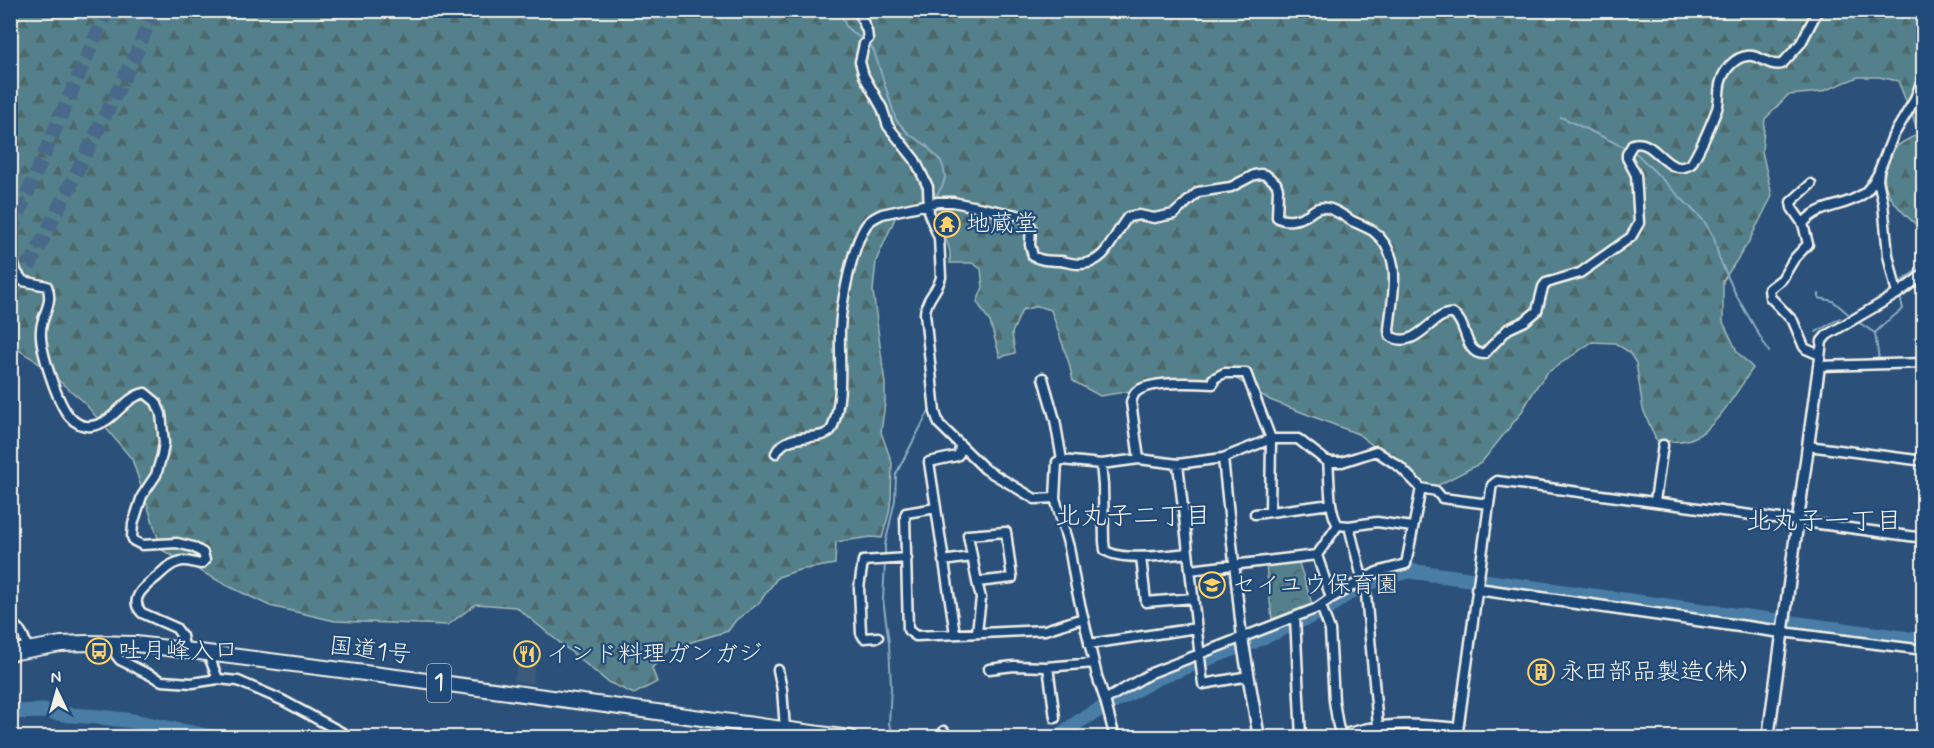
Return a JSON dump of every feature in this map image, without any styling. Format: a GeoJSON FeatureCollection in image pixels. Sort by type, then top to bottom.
{"type":"FeatureCollection","features":[{"type":"Feature","properties":{"kind":"highway","name":"国道1号"},"geometry":{"type":"LineString","coordinates":[[10,654],[61,644],[113,643],[850,738]]}},
{"type":"Feature","properties":{"kind":"street"},"geometry":{"type":"LineString","coordinates":[[858,10],[867,32],[861,55],[862,69],[882,108],[888,126],[915,160],[924,176],[928,187],[929,213],[938,232],[942,268],[940,283],[926,305],[926,313],[935,412],[939,424],[985,470],[1035,499],[1055,498]]}},
{"type":"Feature","properties":{"kind":"street"},"geometry":{"type":"LineString","coordinates":[[776,453],[779,446],[790,439],[827,433],[833,427],[839,389],[841,315],[856,249],[866,225],[873,218],[882,214],[945,201],[1022,216],[1031,226],[1030,245],[1033,256],[1045,261],[1080,264],[1089,263],[1106,252],[1128,217],[1139,215],[1154,218],[1174,214],[1198,192],[1230,187],[1254,175],[1266,175],[1276,183],[1278,189],[1276,213],[1281,220],[1294,220],[1323,207],[1367,227],[1375,233],[1390,252],[1394,266],[1395,285],[1390,336],[1399,340],[1414,336],[1448,313],[1461,320],[1473,350],[1478,354],[1484,354],[1508,329],[1526,321],[1537,311],[1546,283],[1580,273],[1630,237],[1639,223],[1636,175],[1627,158],[1633,144],[1642,143],[1648,146],[1674,167],[1680,168],[1690,164],[1717,109],[1721,79],[1728,69],[1736,60],[1748,56],[1759,58],[1770,64],[1782,64],[1801,43],[1818,10]]}},
{"type":"Feature","properties":{"kind":"street"},"geometry":{"type":"LineString","coordinates":[[1803,224],[1815,213],[1862,195],[1869,188],[1879,171],[1893,136],[1914,102],[1923,75]]}},
{"type":"Feature","properties":{"kind":"street"},"geometry":{"type":"LineString","coordinates":[[1879,171],[1878,180],[1883,203],[1888,255],[1897,294]]}},
{"type":"Feature","properties":{"kind":"street"},"geometry":{"type":"LineString","coordinates":[[1811,184],[1791,202],[1792,208],[1803,224],[1808,244],[1794,259],[1782,279],[1769,289],[1770,297],[1793,321],[1806,349],[1820,360],[1923,363]]}},
{"type":"Feature","properties":{"kind":"street"},"geometry":{"type":"LineString","coordinates":[[10,254],[17,273],[23,281],[47,286],[50,291],[50,304],[40,332],[42,345],[55,387],[71,419],[86,426],[102,423],[132,397],[139,394],[145,393],[156,402],[163,429],[162,455],[156,475],[142,496],[133,524],[132,537],[134,541],[142,545],[167,542],[193,547],[203,553],[205,560],[201,564],[187,560],[170,565],[139,593],[137,604],[138,610],[142,613],[180,632],[185,651]]}},
{"type":"Feature","properties":{"kind":"street"},"geometry":{"type":"LineString","coordinates":[[1768,738],[1822,341],[1827,335],[1897,294],[1923,274]]}},
{"type":"Feature","properties":{"kind":"street"},"geometry":{"type":"LineString","coordinates":[[1139,459],[1131,402],[1134,394],[1147,387],[1166,384],[1214,384],[1213,379],[1224,373],[1246,373],[1271,439],[1270,512]]}},
{"type":"Feature","properties":{"kind":"street"},"geometry":{"type":"LineString","coordinates":[[1043,378],[1055,420],[1062,460]]}},
{"type":"Feature","properties":{"kind":"street"},"geometry":{"type":"LineString","coordinates":[[1115,738],[1089,644],[1070,547],[1055,498],[1057,462],[1062,460],[1101,464],[1139,459],[1178,464],[1223,458],[1271,439],[1298,439],[1332,462],[1342,462],[1376,451],[1400,467],[1421,488],[1437,491],[1442,498],[1489,504]]}},
{"type":"Feature","properties":{"kind":"street"},"geometry":{"type":"LineString","coordinates":[[1655,501],[1663,445]]}},
{"type":"Feature","properties":{"kind":"street"},"geometry":{"type":"LineString","coordinates":[[955,634],[929,462],[957,456],[960,446]]}},
{"type":"Feature","properties":{"kind":"street"},"geometry":{"type":"LineString","coordinates":[[1808,446],[1923,461]]}},
{"type":"Feature","properties":{"kind":"street"},"geometry":{"type":"LineString","coordinates":[[1223,458],[1242,638],[1259,738]]}},
{"type":"Feature","properties":{"kind":"street"},"geometry":{"type":"LineString","coordinates":[[1328,461],[1331,504],[1335,522],[1338,525],[1350,526],[1370,522],[1412,527]]}},
{"type":"Feature","properties":{"kind":"street"},"geometry":{"type":"LineString","coordinates":[[1101,464],[1104,485],[1104,547],[1108,553],[1141,557],[1188,554]]}},
{"type":"Feature","properties":{"kind":"street"},"geometry":{"type":"LineString","coordinates":[[1178,464],[1203,684],[1249,676]]}},
{"type":"Feature","properties":{"kind":"street"},"geometry":{"type":"LineString","coordinates":[[1321,606],[1330,630],[1338,736],[1378,726],[1412,723],[1457,733],[1492,485],[1497,481],[1923,538]]}},
{"type":"Feature","properties":{"kind":"street"},"geometry":{"type":"LineString","coordinates":[[1106,704],[1151,673],[1201,659],[1242,638],[1321,606],[1331,598],[1364,585],[1377,572],[1406,564],[1421,488]]}},
{"type":"Feature","properties":{"kind":"street"},"geometry":{"type":"LineString","coordinates":[[1254,514],[1331,504]]}},
{"type":"Feature","properties":{"kind":"street"},"geometry":{"type":"LineString","coordinates":[[936,508],[906,513],[905,516],[908,630],[916,636],[1045,630],[1083,618]]}},
{"type":"Feature","properties":{"kind":"street"},"geometry":{"type":"LineString","coordinates":[[1190,570],[1317,555],[1338,525]]}},
{"type":"Feature","properties":{"kind":"street"},"geometry":{"type":"LineString","coordinates":[[1350,526],[1364,585],[1378,726]]}},
{"type":"Feature","properties":{"kind":"street"},"geometry":{"type":"LineString","coordinates":[[976,582],[1012,578],[1006,532],[968,535],[976,582],[981,598],[977,632]]}},
{"type":"Feature","properties":{"kind":"street"},"geometry":{"type":"LineString","coordinates":[[1317,555],[1331,598]]}},
{"type":"Feature","properties":{"kind":"street"},"geometry":{"type":"LineString","coordinates":[[943,561],[971,556]]}},
{"type":"Feature","properties":{"kind":"street"},"geometry":{"type":"LineString","coordinates":[[1141,557],[1146,603],[1193,598]]}},
{"type":"Feature","properties":{"kind":"street"},"geometry":{"type":"LineString","coordinates":[[878,637],[864,638],[861,633],[860,588],[863,561],[907,558]]}},
{"type":"Feature","properties":{"kind":"street"},"geometry":{"type":"LineString","coordinates":[[1478,582],[1783,625],[1923,650]]}},
{"type":"Feature","properties":{"kind":"street"},"geometry":{"type":"LineString","coordinates":[[1295,617],[1301,738]]}},
{"type":"Feature","properties":{"kind":"street"},"geometry":{"type":"LineString","coordinates":[[10,623],[20,630],[27,649]]}},
{"type":"Feature","properties":{"kind":"street"},"geometry":{"type":"LineString","coordinates":[[1089,644],[1197,628]]}},
{"type":"Feature","properties":{"kind":"street"},"geometry":{"type":"LineString","coordinates":[[113,643],[120,660],[162,681],[192,683],[218,679],[238,681],[282,700],[352,738]]}},
{"type":"Feature","properties":{"kind":"street"},"geometry":{"type":"LineString","coordinates":[[208,654],[218,679]]}},
{"type":"Feature","properties":{"kind":"street"},"geometry":{"type":"LineString","coordinates":[[989,669],[1094,663]]}},
{"type":"Feature","properties":{"kind":"street"},"geometry":{"type":"LineString","coordinates":[[1048,667],[1055,718]]}},
{"type":"Feature","properties":{"kind":"street"},"geometry":{"type":"LineString","coordinates":[[778,670],[785,729]]}},
{"type":"Feature","properties":{"kind":"shaded area"},"geometry":{"type":"Polygon","coordinates":[[[522,640],[532,643],[539,649],[532,684],[514,681],[522,640]]]}},
{"type":"Feature","properties":{"kind":"green space"},"geometry":{"type":"Polygon","coordinates":[[[10,11],[1923,11],[1923,231],[1899,209],[1888,192],[1885,182],[1888,160],[1895,148],[1919,133],[1898,81],[1879,77],[1858,77],[1821,92],[1788,95],[1765,119],[1762,151],[1772,196],[1748,243],[1723,281],[1723,322],[1738,353],[1753,368],[1719,417],[1702,433],[1689,440],[1656,440],[1643,409],[1636,363],[1629,352],[1615,343],[1592,342],[1547,373],[1521,413],[1481,463],[1433,488],[1424,485],[1358,434],[1270,400],[1221,369],[1205,379],[1161,379],[1131,391],[1100,396],[1073,381],[1051,310],[1038,306],[1022,310],[1012,333],[1015,353],[1000,357],[990,322],[977,302],[983,287],[981,269],[972,263],[950,263],[950,252],[939,215],[922,211],[896,216],[876,261],[873,291],[885,384],[881,432],[892,463],[889,513],[882,538],[871,537],[836,542],[835,564],[799,570],[778,577],[758,604],[736,620],[728,631],[671,648],[652,668],[657,682],[634,694],[608,682],[516,607],[476,604],[448,625],[335,621],[270,606],[162,550],[132,459],[83,401],[33,359],[11,345],[10,11]]]}},
{"type":"Feature","properties":{"kind":"green space"},"geometry":{"type":"Polygon","coordinates":[[[1298,560],[1312,604],[1272,619],[1266,565],[1298,560]]]}},
{"type":"Feature","properties":{"kind":"waterway"},"geometry":{"type":"LineString","coordinates":[[842,10],[846,26],[870,45],[874,51],[896,120],[941,161],[945,177],[934,199]]}},
{"type":"Feature","properties":{"kind":"waterway"},"geometry":{"type":"LineString","coordinates":[[1561,117],[1626,148]]}},
{"type":"Feature","properties":{"kind":"waterway"},"geometry":{"type":"LineString","coordinates":[[1631,151],[1638,155],[1704,221],[1714,238],[1719,258],[1736,295],[1769,352]]}},
{"type":"Feature","properties":{"kind":"waterway"},"geometry":{"type":"LineString","coordinates":[[933,205],[943,239]]}},
{"type":"Feature","properties":{"kind":"waterway"},"geometry":{"type":"LineString","coordinates":[[944,254],[945,278]]}},
{"type":"Feature","properties":{"kind":"waterway"},"geometry":{"type":"LineString","coordinates":[[1892,256],[1899,283],[1924,265]]}},
{"type":"Feature","properties":{"kind":"waterway"},"geometry":{"type":"LineString","coordinates":[[1819,294],[1819,298],[1833,301],[1853,318]]}},
{"type":"Feature","properties":{"kind":"waterway"},"geometry":{"type":"LineString","coordinates":[[1879,360],[1875,333],[1903,309],[1900,296]]}},
{"type":"Feature","properties":{"kind":"waterway"},"geometry":{"type":"LineString","coordinates":[[1816,332],[1840,318]]}},
{"type":"Feature","properties":{"kind":"waterway"},"geometry":{"type":"LineString","coordinates":[[1858,322],[1875,333]]}},
{"type":"Feature","properties":{"kind":"waterway"},"geometry":{"type":"LineString","coordinates":[[935,372],[936,385]]}},
{"type":"Feature","properties":{"kind":"waterway"},"geometry":{"type":"LineString","coordinates":[[885,557],[885,545],[895,500],[896,474],[931,407]]}},
{"type":"Feature","properties":{"kind":"waterway"},"geometry":{"type":"LineString","coordinates":[[885,563],[883,599],[889,643],[891,687],[889,724],[897,733],[953,738]]}},
{"type":"Feature","properties":{"kind":"waterway"},"geometry":{"type":"LineString","coordinates":[[1250,643],[1329,608],[1347,594],[1367,584],[1410,571],[1924,641]]}},
{"type":"Feature","properties":{"kind":"waterway"},"geometry":{"type":"LineString","coordinates":[[1056,738],[1081,720],[1157,678],[1238,647]]}},
{"type":"Feature","properties":{"kind":"waterway"},"geometry":{"type":"LineString","coordinates":[[10,712],[45,711],[133,721],[217,738]]}},
{"type":"Feature","properties":{"kind":"tunnel"},"geometry":{"type":"LineString","coordinates":[[10,233],[107,10]]}},
{"type":"Feature","properties":{"kind":"tunnel"},"geometry":{"type":"LineString","coordinates":[[10,305],[135,56],[154,10]]}},
{"type":"Feature","properties":{"kind":"place","name":"地蔵堂"},"geometry":{"type":"Point","coordinates":[947,224]}},
{"type":"Feature","properties":{"kind":"place","name":"セイユウ保育園"},"geometry":{"type":"Point","coordinates":[1212,585]}},
{"type":"Feature","properties":{"kind":"place","name":"吐月峰入口"},"geometry":{"type":"Point","coordinates":[99,651]}},
{"type":"Feature","properties":{"kind":"place","name":"インド料理ガンガジ"},"geometry":{"type":"Point","coordinates":[527,654]}},
{"type":"Feature","properties":{"kind":"place","name":"永田部品製造(株)"},"geometry":{"type":"Point","coordinates":[1541,672]}},
{"type":"Feature","properties":{"kind":"district","name":"北丸子二丁目"},"geometry":{"type":"Point","coordinates":[1133,517]}},
{"type":"Feature","properties":{"kind":"district","name":"北丸子一丁目"},"geometry":{"type":"Point","coordinates":[1824,522]}}]}
